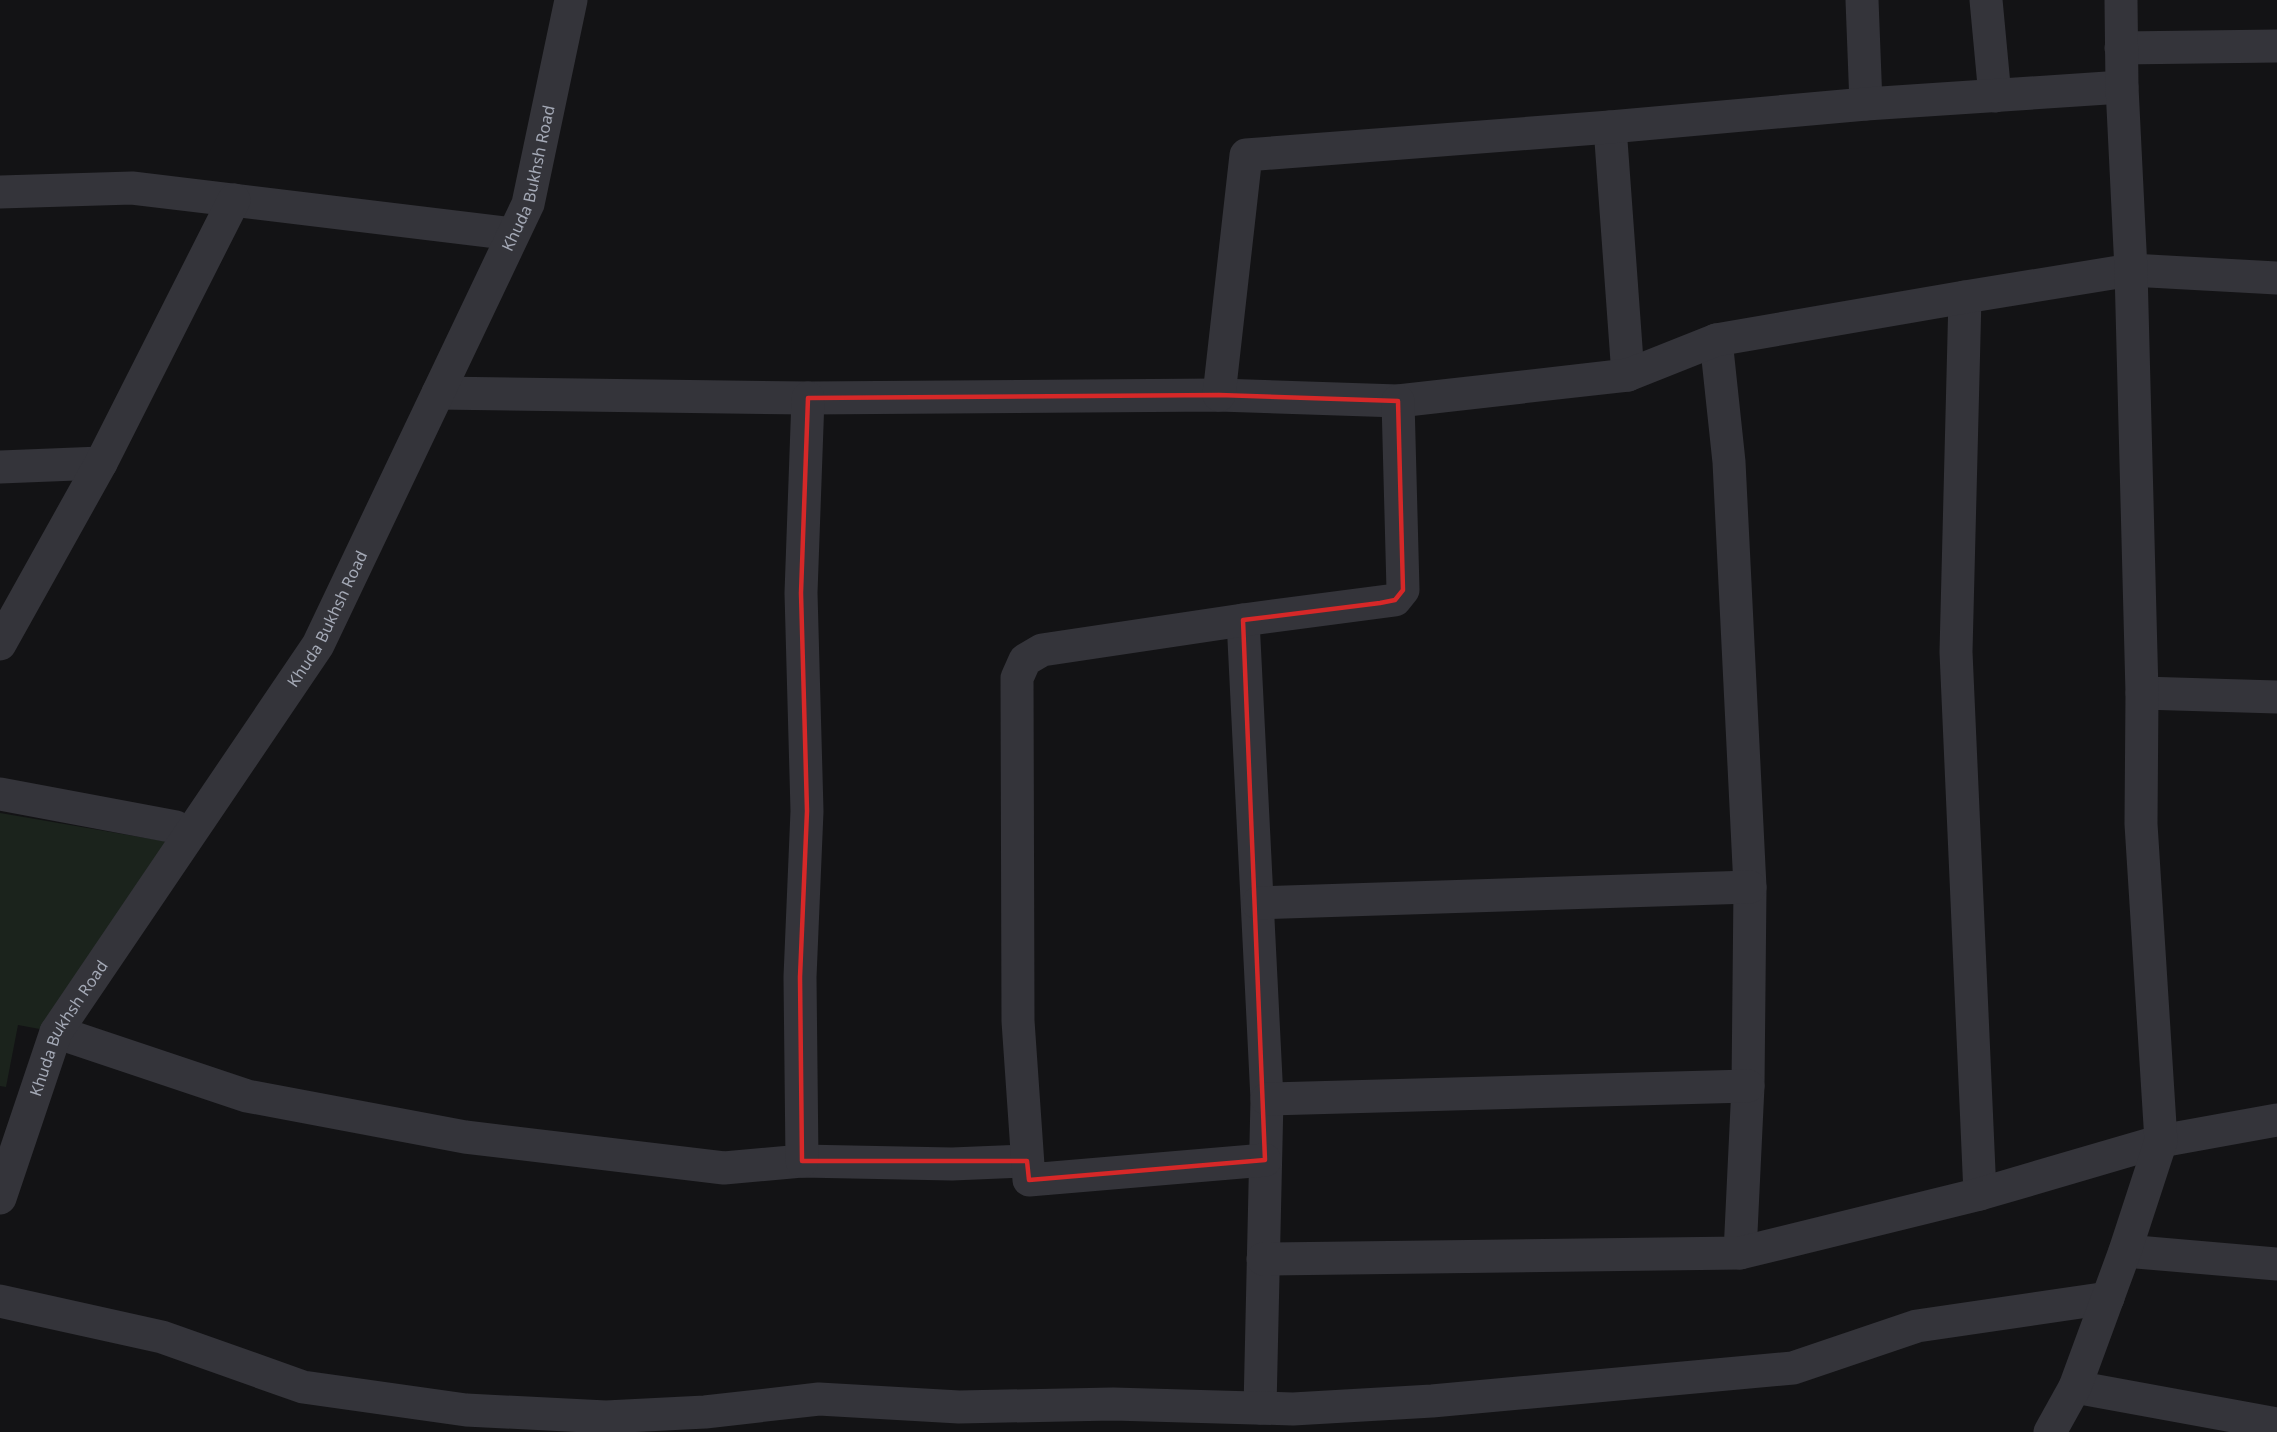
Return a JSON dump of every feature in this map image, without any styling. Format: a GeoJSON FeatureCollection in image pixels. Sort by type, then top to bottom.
{"type":"FeatureCollection","features":[{"type":"Feature","properties":{"kind":"street","name":"Khuda Bukhsh Road"},"geometry":{"type":"LineString","coordinates":[[0,1198],[6,1162],[56,1032],[318,645],[528,204],[571,0]]}},
{"type":"Feature","properties":{"kind":"street"},"geometry":{"type":"LineString","coordinates":[[1862,0],[1866,104]]}},
{"type":"Feature","properties":{"kind":"street"},"geometry":{"type":"LineString","coordinates":[[1986,0],[1995,96]]}},
{"type":"Feature","properties":{"kind":"street"},"geometry":{"type":"LineString","coordinates":[[2050,1432],[2075,1387],[2125,1251],[2161,1141],[2140,824],[2142,693],[2131,270],[2122,87],[2121,0]]}},
{"type":"Feature","properties":{"kind":"street"},"geometry":{"type":"LineString","coordinates":[[2121,48],[2277,45]]}},
{"type":"Feature","properties":{"kind":"street"},"geometry":{"type":"LineString","coordinates":[[1219,395],[1246,154],[1610,127],[1866,104],[2122,87]]}},
{"type":"Feature","properties":{"kind":"street"},"geometry":{"type":"LineString","coordinates":[[1610,127],[1628,375]]}},
{"type":"Feature","properties":{"kind":"street"},"geometry":{"type":"LineString","coordinates":[[0,192],[132,188],[513,234]]}},
{"type":"Feature","properties":{"kind":"street"},"geometry":{"type":"LineString","coordinates":[[0,644],[101,463],[234,200]]}},
{"type":"Feature","properties":{"kind":"street"},"geometry":{"type":"LineString","coordinates":[[438,393],[808,398],[1219,395],[1398,401],[1628,375],[1716,340],[2131,270],[2277,278]]}},
{"type":"Feature","properties":{"kind":"street"},"geometry":{"type":"LineString","coordinates":[[1965,297],[1956,652],[1980,1194]]}},
{"type":"Feature","properties":{"kind":"street"},"geometry":{"type":"LineString","coordinates":[[1716,340],[1729,462],[1750,887],[1748,1086],[1740,1254]]}},
{"type":"Feature","properties":{"kind":"street"},"geometry":{"type":"LineString","coordinates":[[802,1161],[800,977],[807,811],[801,592],[808,398]]}},
{"type":"Feature","properties":{"kind":"street"},"geometry":{"type":"LineString","coordinates":[[1265,1160],[1029,1180],[1017,1021],[1017,678],[1025,660],[1042,650],[1395,600],[1403,590],[1398,401]]}},
{"type":"Feature","properties":{"kind":"street"},"geometry":{"type":"LineString","coordinates":[[0,467],[101,463]]}},
{"type":"Feature","properties":{"kind":"street"},"geometry":{"type":"LineString","coordinates":[[1243,620],[1267,1100],[1260,1408]]}},
{"type":"Feature","properties":{"kind":"street"},"geometry":{"type":"LineString","coordinates":[[2142,693],[2277,697]]}},
{"type":"Feature","properties":{"kind":"street"},"geometry":{"type":"LineString","coordinates":[[0,794],[176,827]]}},
{"type":"Feature","properties":{"kind":"street"},"geometry":{"type":"LineString","coordinates":[[1258,903],[1750,887]]}},
{"type":"Feature","properties":{"kind":"street"},"geometry":{"type":"LineString","coordinates":[[56,1032],[247,1096],[465,1137],[724,1168],[802,1161],[952,1164],[1027,1161]]}},
{"type":"Feature","properties":{"kind":"street"},"geometry":{"type":"LineString","coordinates":[[1267,1100],[1748,1086]]}},
{"type":"Feature","properties":{"kind":"street"},"geometry":{"type":"LineString","coordinates":[[1263,1259],[1740,1254],[1980,1194],[2161,1141],[2277,1120]]}},
{"type":"Feature","properties":{"kind":"street"},"geometry":{"type":"LineString","coordinates":[[2125,1251],[2277,1264]]}},
{"type":"Feature","properties":{"kind":"street"},"geometry":{"type":"LineString","coordinates":[[0,1301],[162,1337],[303,1387],[466,1410],[606,1417],[705,1412],[819,1399],[959,1407],[1113,1404],[1293,1409],[1432,1401],[1793,1368],[1917,1326],[2108,1298]]}},
{"type":"Feature","properties":{"kind":"street"},"geometry":{"type":"LineString","coordinates":[[2075,1387],[2277,1424]]}},
{"type":"Feature","properties":{"kind":"highlighted area"},"geometry":{"type":"Polygon","coordinates":[[[1219,395],[1398,401],[1403,590],[1395,600],[1380,603],[1243,620],[1265,1160],[1029,1180],[1027,1161],[802,1161],[800,977],[807,811],[801,593],[808,398],[1219,395]]]}},
{"type":"Feature","properties":{"kind":"shaded area"},"geometry":{"type":"Polygon","coordinates":[[[0,813],[181,844],[56,1032],[18,1025],[6,1087],[0,1086],[0,813]]]}}]}
